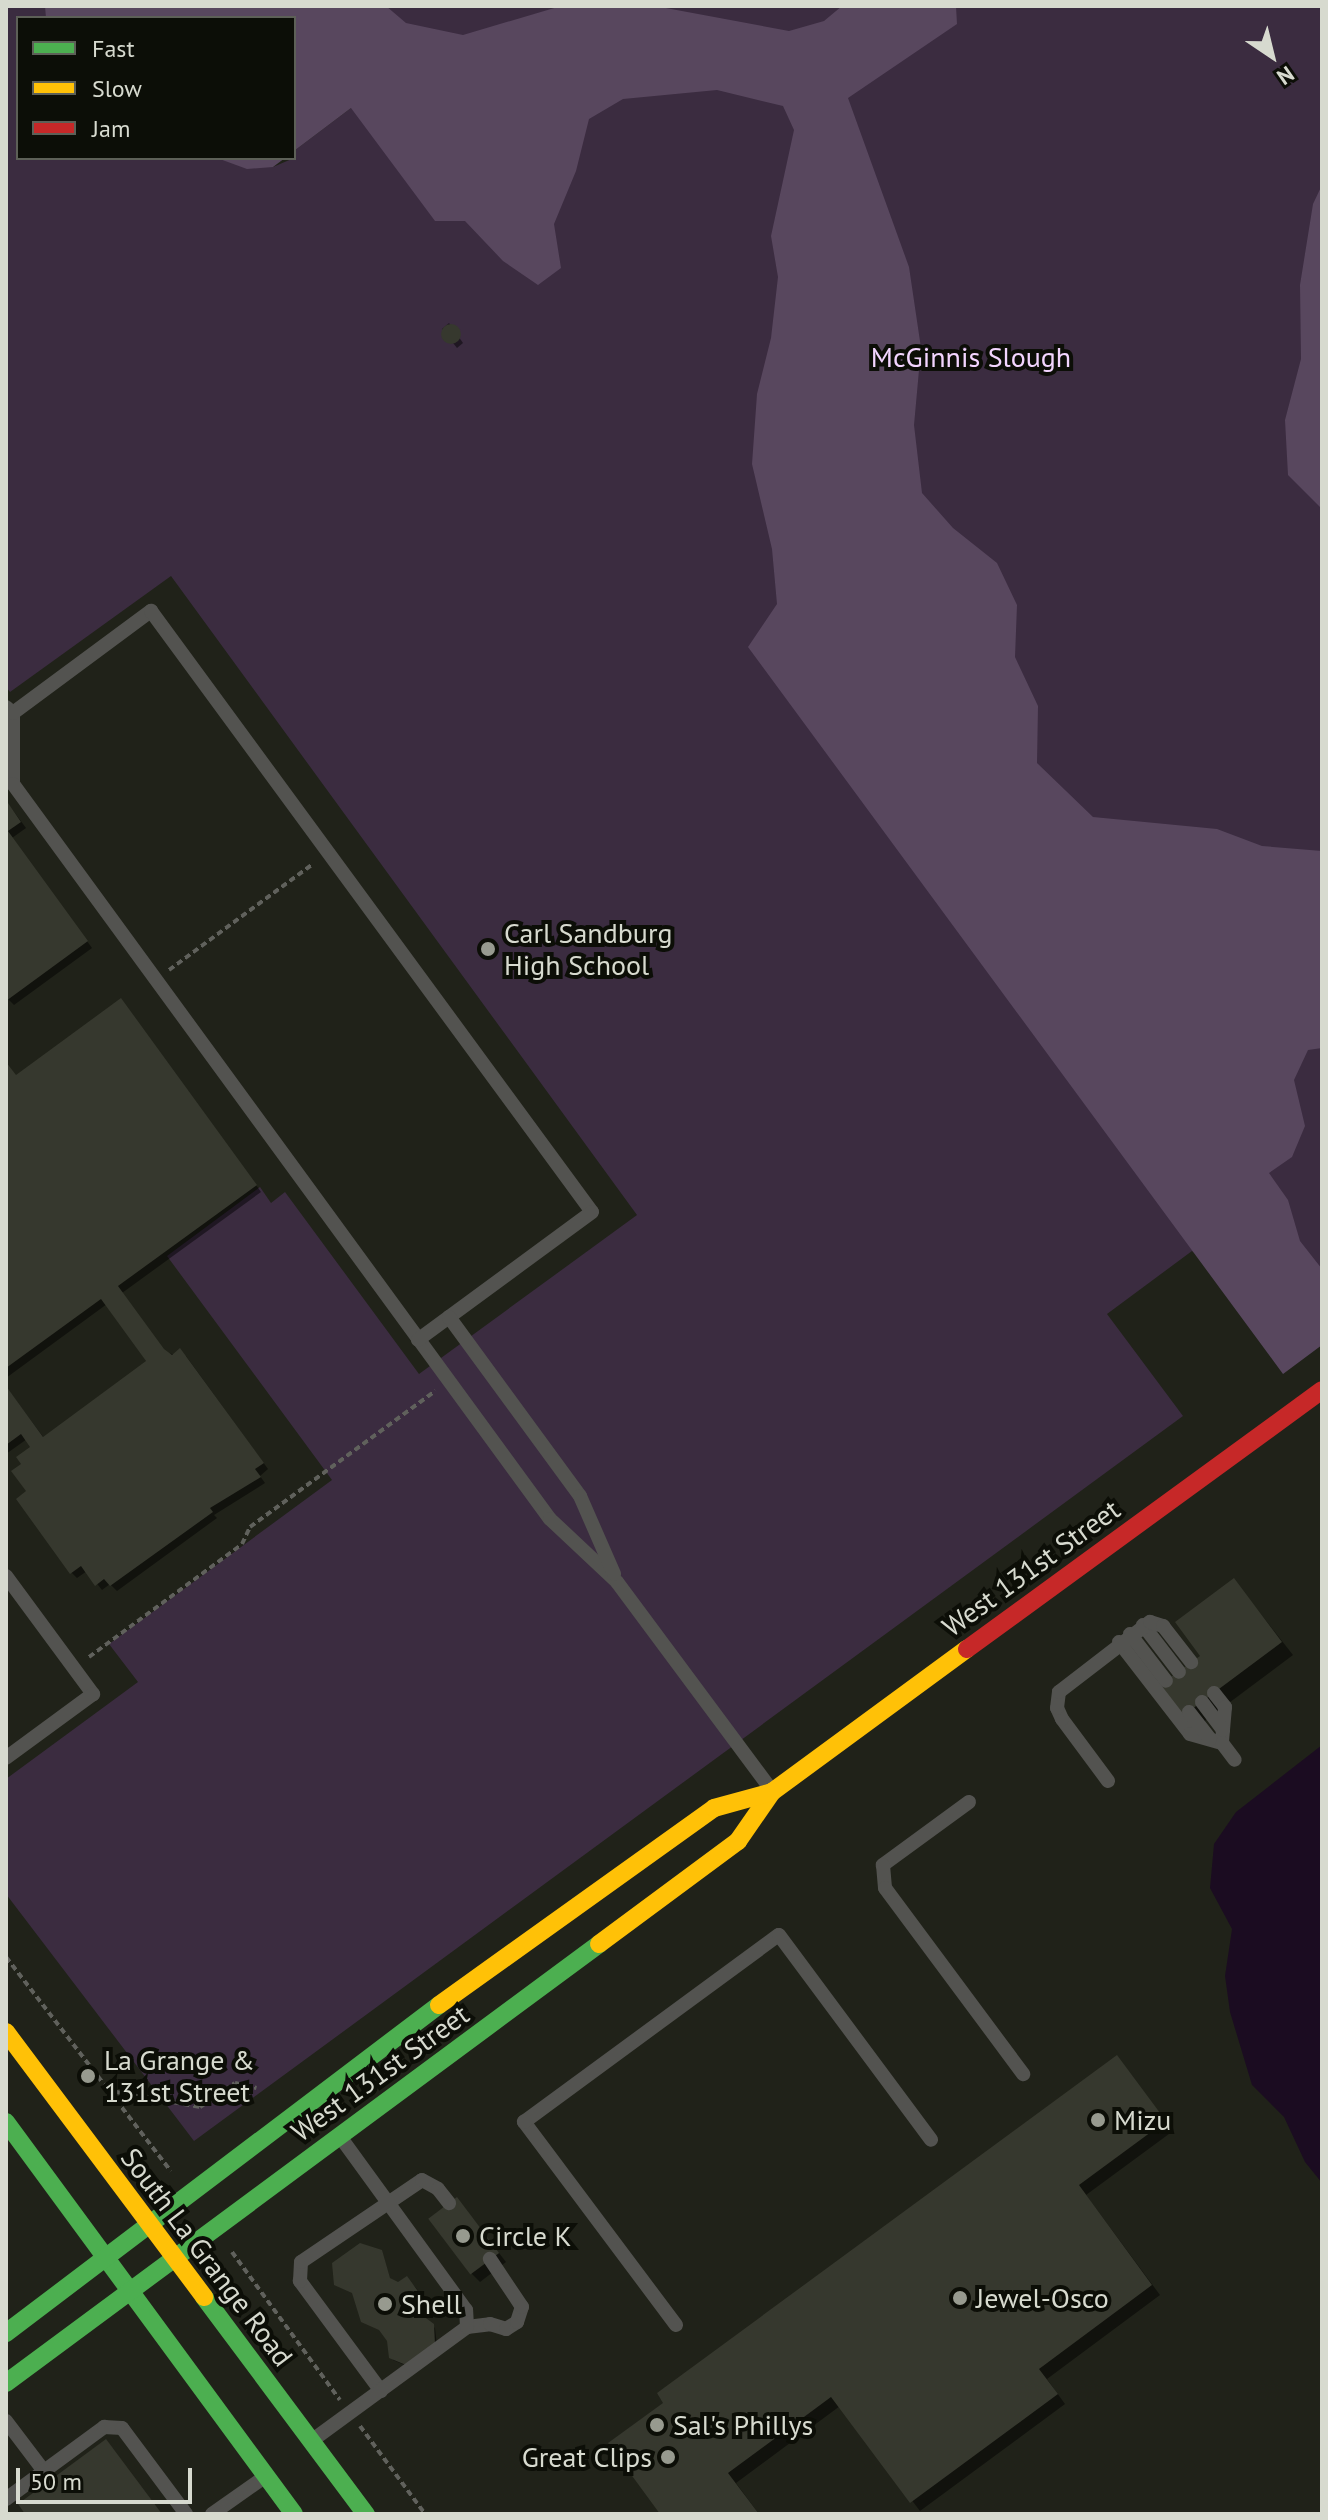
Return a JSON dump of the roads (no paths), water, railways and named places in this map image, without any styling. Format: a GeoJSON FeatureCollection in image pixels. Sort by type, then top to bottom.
{"type":"FeatureCollection","features":[{"type":"Feature","properties":{"kind":"main road","name":"West 131st Street"},"geometry":{"type":"LineString","coordinates":[[6,2383],[738,1841],[772,1792],[1322,1390]]}},
{"type":"Feature","properties":{"kind":"main road","name":"West 131st Street"},"geometry":{"type":"LineString","coordinates":[[6,2333],[411,2025],[714,1808],[772,1792]]}},
{"type":"Feature","properties":{"kind":"main road","name":"South La Grange Road"},"geometry":{"type":"LineString","coordinates":[[6,2032],[147,2226],[366,2514]]}},
{"type":"Feature","properties":{"kind":"main road"},"geometry":{"type":"LineString","coordinates":[[6,2122],[294,2514]]}},
{"type":"Feature","properties":{"kind":"lane"},"geometry":{"type":"LineString","coordinates":[[418,1340],[592,1212],[151,611],[9,710],[13,784],[418,1340],[550,1519],[617,1582],[772,1792]]}},
{"type":"Feature","properties":{"kind":"lane"},"geometry":{"type":"LineString","coordinates":[[449,1317],[580,1496],[617,1582]]}},
{"type":"Feature","properties":{"kind":"lane"},"geometry":{"type":"LineString","coordinates":[[6,1576],[93,1694],[6,1758]]}},
{"type":"Feature","properties":{"kind":"lane"},"geometry":{"type":"LineString","coordinates":[[1108,1781],[1062,1719],[1056,1699],[1073,1677],[1131,1634],[1163,1626],[1185,1667]]}},
{"type":"Feature","properties":{"kind":"lane"},"geometry":{"type":"LineString","coordinates":[[1131,1634],[1166,1681]]}},
{"type":"Feature","properties":{"kind":"lane"},"geometry":{"type":"LineString","coordinates":[[1131,1634],[1190,1734],[1218,1737]]}},
{"type":"Feature","properties":{"kind":"lane"},"geometry":{"type":"LineString","coordinates":[[1208,1698],[1218,1737]]}},
{"type":"Feature","properties":{"kind":"lane"},"geometry":{"type":"LineString","coordinates":[[1189,1712],[1218,1737],[1235,1760]]}},
{"type":"Feature","properties":{"kind":"lane"},"geometry":{"type":"LineString","coordinates":[[969,1802],[883,1865],[885,1888],[1023,2074]]}},
{"type":"Feature","properties":{"kind":"lane"},"geometry":{"type":"LineString","coordinates":[[676,2325],[524,2122],[779,1935],[931,2140]]}},
{"type":"Feature","properties":{"kind":"lane"},"geometry":{"type":"LineString","coordinates":[[341,2137],[466,2310],[467,2327]]}},
{"type":"Feature","properties":{"kind":"lane"},"geometry":{"type":"LineString","coordinates":[[381,2391],[300,2281],[301,2262],[386,2201],[422,2180],[438,2189],[449,2203]]}},
{"type":"Feature","properties":{"kind":"lane"},"geometry":{"type":"LineString","coordinates":[[311,2441],[467,2327],[490,2324],[506,2329],[517,2322],[522,2307],[490,2259]]}},
{"type":"Feature","properties":{"kind":"lane"},"geometry":{"type":"LineString","coordinates":[[6,2421],[44,2471]]}},
{"type":"Feature","properties":{"kind":"lane"},"geometry":{"type":"LineString","coordinates":[[6,2499],[104,2427],[122,2428],[186,2514]]}},
{"type":"Feature","properties":{"kind":"lane"},"geometry":{"type":"LineString","coordinates":[[212,2514],[266,2475]]}},
{"type":"Feature","properties":{"kind":"place","name":"Carl Sandburg High School"},"geometry":{"type":"Point","coordinates":[488,949]}},
{"type":"Feature","properties":{"kind":"place","name":"La Grange & 131st Street"},"geometry":{"type":"Point","coordinates":[88,2076]}},
{"type":"Feature","properties":{"kind":"place","name":"Mizu"},"geometry":{"type":"Point","coordinates":[1098,2120]}},
{"type":"Feature","properties":{"kind":"place","name":"Circle K"},"geometry":{"type":"Point","coordinates":[463,2236]}},
{"type":"Feature","properties":{"kind":"place","name":"Jewel-Osco"},"geometry":{"type":"Point","coordinates":[960,2298]}},
{"type":"Feature","properties":{"kind":"place","name":"Shell"},"geometry":{"type":"Point","coordinates":[385,2304]}},
{"type":"Feature","properties":{"kind":"place","name":"Sal's Phillys"},"geometry":{"type":"Point","coordinates":[657,2425]}},
{"type":"Feature","properties":{"kind":"place","name":"Great Clips"},"geometry":{"type":"Point","coordinates":[668,2457]}},
{"type":"Feature","properties":{"kind":"park label","name":"McGinnis Slough"},"geometry":{"type":"Point","coordinates":[971,357]}}]}
